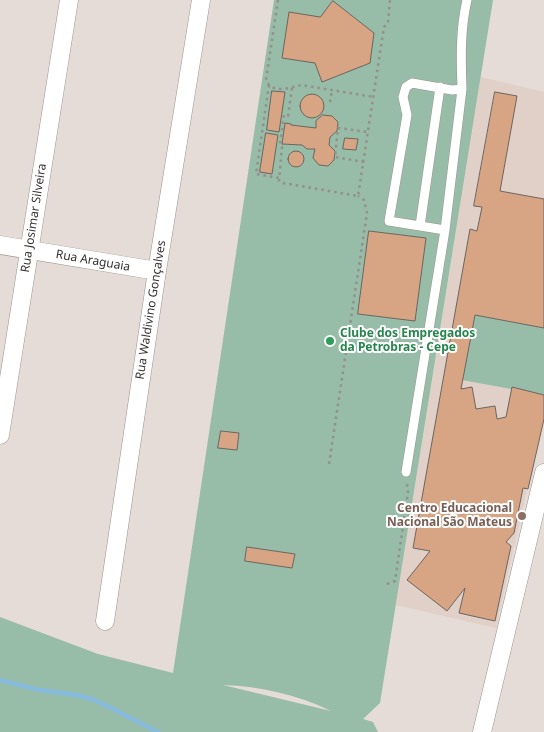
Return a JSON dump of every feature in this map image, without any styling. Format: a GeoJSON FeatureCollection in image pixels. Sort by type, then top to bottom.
{"type":"FeatureCollection","features":[{"type":"Feature","properties":{"kind":"street","name":"Rua Josimar Silveira"},"geometry":{"type":"LineString","coordinates":[[0,435],[69,0]]}},
{"type":"Feature","properties":{"kind":"street","name":"Rua Waldivino Gonçalves"},"geometry":{"type":"LineString","coordinates":[[105,621],[157,271],[201,0]]}},
{"type":"Feature","properties":{"kind":"street","name":"Rua Araguaia"},"geometry":{"type":"LineString","coordinates":[[0,245],[157,271]]}},
{"type":"Feature","properties":{"kind":"street"},"geometry":{"type":"LineString","coordinates":[[482,732],[544,473]]}},
{"type":"Feature","properties":{"kind":"lane"},"geometry":{"type":"LineString","coordinates":[[406,472],[445,230],[462,89],[460,49],[467,0]]}},
{"type":"Feature","properties":{"kind":"lane"},"geometry":{"type":"LineString","coordinates":[[445,230],[390,221],[407,115],[403,97],[406,87],[412,83],[452,90],[462,89]]}},
{"type":"Feature","properties":{"kind":"lane"},"geometry":{"type":"LineString","coordinates":[[420,226],[440,87]]}},
{"type":"Feature","properties":{"kind":"path"},"geometry":{"type":"LineString","coordinates":[[278,0],[266,80],[269,85],[256,174],[279,178]]}},
{"type":"Feature","properties":{"kind":"path"},"geometry":{"type":"LineString","coordinates":[[358,196],[384,28],[388,23],[390,0]]}},
{"type":"Feature","properties":{"kind":"path"},"geometry":{"type":"LineString","coordinates":[[269,85],[279,88],[292,88],[301,85],[374,97]]}},
{"type":"Feature","properties":{"kind":"path"},"geometry":{"type":"LineString","coordinates":[[292,88],[288,116],[284,115],[280,145],[282,147],[279,181],[358,196],[364,200],[367,207],[330,464]]}},
{"type":"Feature","properties":{"kind":"path"},"geometry":{"type":"LineString","coordinates":[[330,102],[332,90]]}},
{"type":"Feature","properties":{"kind":"path"},"geometry":{"type":"LineString","coordinates":[[364,162],[335,157],[338,128],[368,132]]}},
{"type":"Feature","properties":{"kind":"path"},"geometry":{"type":"LineString","coordinates":[[386,584],[395,581],[408,492],[406,472]]}},
{"type":"Feature","properties":{"kind":"shaded area"},"geometry":{"type":"Polygon","coordinates":[[[481,77],[544,92],[544,412],[496,628],[396,605],[481,77]]]}},
{"type":"Feature","properties":{"kind":"green space","name":"Clube dos Empregados da Petrobras - Cepe"},"geometry":{"type":"Polygon","coordinates":[[[274,0],[493,0],[380,703],[363,719],[373,722],[378,732],[0,732],[0,617],[98,654],[173,673],[274,0]],[[223,685],[331,711],[292,696],[265,689],[223,685]]]}},
{"type":"Feature","properties":{"kind":"green space"},"geometry":{"type":"Polygon","coordinates":[[[475,315],[544,328],[544,395],[462,380],[475,315]]]}},
{"type":"Feature","properties":{"kind":"building"},"geometry":{"type":"Polygon","coordinates":[[[333,1],[374,33],[370,63],[322,82],[315,63],[282,58],[289,12],[320,17],[333,1]]]}},
{"type":"Feature","properties":{"kind":"building"},"geometry":{"type":"Polygon","coordinates":[[[272,91],[285,92],[279,132],[267,130],[272,91]]]}},
{"type":"Feature","properties":{"kind":"building"},"geometry":{"type":"Polygon","coordinates":[[[495,92],[517,96],[500,191],[544,199],[544,328],[475,315],[461,389],[472,387],[476,409],[495,406],[497,419],[506,417],[512,387],[544,395],[544,419],[528,489],[523,488],[514,533],[506,542],[511,546],[495,621],[459,613],[465,588],[447,611],[407,580],[430,551],[413,548],[470,229],[477,231],[482,207],[474,206],[495,92]]]}},
{"type":"Feature","properties":{"kind":"building"},"geometry":{"type":"Polygon","coordinates":[[[312,94],[321,97],[324,106],[321,115],[312,118],[303,115],[300,106],[303,97],[312,94]]]}},
{"type":"Feature","properties":{"kind":"building"},"geometry":{"type":"Polygon","coordinates":[[[323,115],[332,116],[338,122],[337,131],[330,137],[329,145],[335,151],[334,160],[328,166],[319,165],[313,158],[315,149],[307,149],[302,145],[282,144],[285,123],[316,128],[316,121],[323,115]]]}},
{"type":"Feature","properties":{"kind":"building"},"geometry":{"type":"Polygon","coordinates":[[[266,133],[278,135],[272,174],[260,172],[266,133]]]}},
{"type":"Feature","properties":{"kind":"building"},"geometry":{"type":"Polygon","coordinates":[[[345,138],[358,139],[356,150],[343,149],[345,138]]]}},
{"type":"Feature","properties":{"kind":"building"},"geometry":{"type":"Polygon","coordinates":[[[293,151],[299,151],[304,156],[302,165],[293,167],[288,162],[288,156],[293,151]]]}},
{"type":"Feature","properties":{"kind":"building"},"geometry":{"type":"Polygon","coordinates":[[[369,231],[426,238],[415,321],[358,314],[369,231]]]}},
{"type":"Feature","properties":{"kind":"building"},"geometry":{"type":"Polygon","coordinates":[[[221,431],[239,433],[237,450],[218,448],[221,431]]]}},
{"type":"Feature","properties":{"kind":"building"},"geometry":{"type":"Polygon","coordinates":[[[247,547],[295,554],[292,568],[245,561],[247,547]]]}},
{"type":"Feature","properties":{"kind":"waterway"},"geometry":{"type":"LineString","coordinates":[[0,680],[39,690],[76,695],[95,700],[158,732]]}},
{"type":"Feature","properties":{"kind":"place","name":"Clube dos Empregados da Petrobras - Cepe"},"geometry":{"type":"Point","coordinates":[330,341]}},
{"type":"Feature","properties":{"kind":"place","name":"Centro Educacional Nacional São Mateus"},"geometry":{"type":"Point","coordinates":[522,516]}}]}
